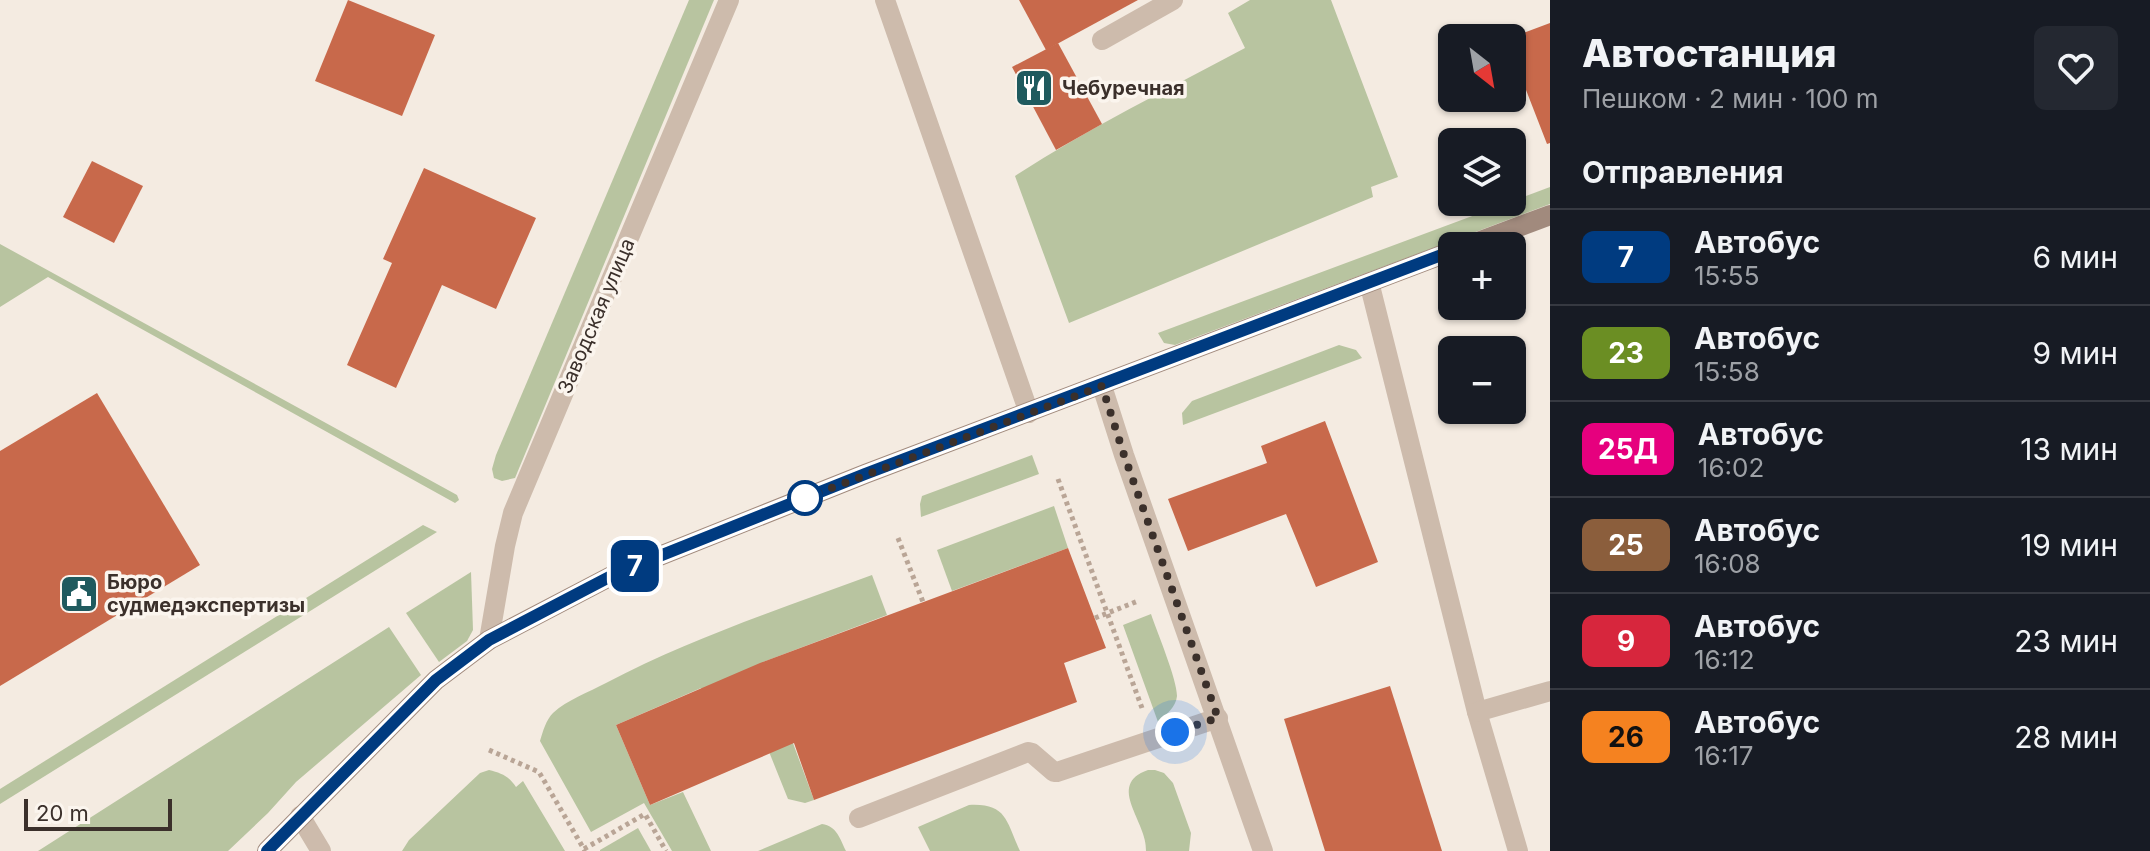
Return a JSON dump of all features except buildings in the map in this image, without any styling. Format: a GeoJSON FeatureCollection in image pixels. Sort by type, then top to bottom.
{"type":"FeatureCollection","features":[{"type":"Feature","properties":{"kind":"main road"},"geometry":{"type":"LineString","coordinates":[[1504,232],[1550,215]]}},
{"type":"Feature","properties":{"kind":"main road"},"geometry":{"type":"LineString","coordinates":[[267,851],[436,680],[489,640],[617,573],[865,474],[1438,256]]}},
{"type":"Feature","properties":{"kind":"street","name":"Заводская улица"},"geometry":{"type":"LineString","coordinates":[[489,640],[513,513],[729,0]]}},
{"type":"Feature","properties":{"kind":"street"},"geometry":{"type":"LineString","coordinates":[[885,0],[1029,413]]}},
{"type":"Feature","properties":{"kind":"street"},"geometry":{"type":"LineString","coordinates":[[1102,40],[1173,0]]}},
{"type":"Feature","properties":{"kind":"street"},"geometry":{"type":"LineString","coordinates":[[1369,282],[1477,712],[1518,851]]}},
{"type":"Feature","properties":{"kind":"street"},"geometry":{"type":"LineString","coordinates":[[1102,386],[1263,851]]}},
{"type":"Feature","properties":{"kind":"street"},"geometry":{"type":"LineString","coordinates":[[1477,712],[1550,691]]}},
{"type":"Feature","properties":{"kind":"street"},"geometry":{"type":"LineString","coordinates":[[859,818],[1028,752],[1057,772],[1218,718]]}},
{"type":"Feature","properties":{"kind":"street"},"geometry":{"type":"LineString","coordinates":[[300,816],[321,851]]}},
{"type":"Feature","properties":{"kind":"path"},"geometry":{"type":"LineString","coordinates":[[1058,479],[1154,740]]}},
{"type":"Feature","properties":{"kind":"path"},"geometry":{"type":"LineString","coordinates":[[898,538],[923,602]]}},
{"type":"Feature","properties":{"kind":"path"},"geometry":{"type":"LineString","coordinates":[[1095,618],[1172,589]]}},
{"type":"Feature","properties":{"kind":"path"},"geometry":{"type":"LineString","coordinates":[[489,750],[539,772],[585,850],[645,814],[666,851]]}},
{"type":"Feature","properties":{"kind":"green space"},"geometry":{"type":"Polygon","coordinates":[[[689,0],[714,0],[515,478],[502,481],[494,478],[492,469],[496,455],[689,0]]]}},
{"type":"Feature","properties":{"kind":"green space"},"geometry":{"type":"Polygon","coordinates":[[[1250,0],[1331,0],[1398,177],[1371,187],[1373,197],[1069,323],[1015,176],[1100,125],[1245,48],[1228,13],[1250,0]]]}},
{"type":"Feature","properties":{"kind":"green space"},"geometry":{"type":"Polygon","coordinates":[[[1550,187],[1550,204],[1526,213],[1526,196],[1550,187]]]}},
{"type":"Feature","properties":{"kind":"green space"},"geometry":{"type":"Polygon","coordinates":[[[1472,216],[1518,216],[1476,232],[1438,232],[1438,246],[1175,345],[1164,343],[1158,333],[1472,216]]]}},
{"type":"Feature","properties":{"kind":"green space"},"geometry":{"type":"Polygon","coordinates":[[[0,244],[457,495],[459,500],[455,503],[48,277],[0,307],[0,244]]]}},
{"type":"Feature","properties":{"kind":"green space"},"geometry":{"type":"Polygon","coordinates":[[[1339,345],[1356,350],[1362,358],[1183,425],[1182,413],[1192,401],[1339,345]]]}},
{"type":"Feature","properties":{"kind":"green space"},"geometry":{"type":"Polygon","coordinates":[[[1032,455],[1039,474],[921,517],[922,496],[1032,455]]]}},
{"type":"Feature","properties":{"kind":"green space"},"geometry":{"type":"Polygon","coordinates":[[[1054,506],[1068,548],[952,591],[937,550],[1054,506]]]}},
{"type":"Feature","properties":{"kind":"green space"},"geometry":{"type":"Polygon","coordinates":[[[423,525],[437,532],[0,804],[0,789],[423,525]]]}},
{"type":"Feature","properties":{"kind":"green space"},"geometry":{"type":"Polygon","coordinates":[[[471,572],[473,630],[467,641],[439,662],[406,613],[471,572]]]}},
{"type":"Feature","properties":{"kind":"green space"},"geometry":{"type":"Polygon","coordinates":[[[872,575],[887,615],[763,662],[814,800],[805,803],[788,799],[751,707],[714,718],[701,688],[616,725],[650,805],[683,792],[711,851],[672,851],[644,803],[591,832],[540,741],[553,713],[578,696],[671,652],[872,575]]]}},
{"type":"Feature","properties":{"kind":"green space"},"geometry":{"type":"Polygon","coordinates":[[[1151,614],[1177,696],[1173,707],[1158,722],[1123,625],[1151,614]]]}},
{"type":"Feature","properties":{"kind":"green space"},"geometry":{"type":"Polygon","coordinates":[[[389,627],[421,675],[296,782],[228,851],[38,851],[389,627]]]}},
{"type":"Feature","properties":{"kind":"green space"},"geometry":{"type":"Polygon","coordinates":[[[489,770],[511,780],[516,787],[523,781],[565,851],[402,851],[409,840],[480,773],[489,770]]]}},
{"type":"Feature","properties":{"kind":"green space"},"geometry":{"type":"Polygon","coordinates":[[[1148,770],[1164,773],[1173,783],[1191,833],[1189,851],[1146,851],[1129,795],[1130,785],[1136,777],[1148,770]]]}},
{"type":"Feature","properties":{"kind":"green space"},"geometry":{"type":"Polygon","coordinates":[[[969,805],[991,807],[1004,816],[1020,851],[930,851],[918,827],[969,805]]]}},
{"type":"Feature","properties":{"kind":"green space"},"geometry":{"type":"Polygon","coordinates":[[[822,824],[835,830],[846,851],[758,851],[822,824]]]}},
{"type":"Feature","properties":{"kind":"green space"},"geometry":{"type":"Polygon","coordinates":[[[638,828],[651,851],[600,851],[600,850],[638,828]]]}},
{"type":"Feature","properties":{"kind":"bus line","name":"7"},"geometry":{"type":"LineString","coordinates":[[267,851],[436,680],[489,640],[617,573],[865,474],[1438,256]]}},
{"type":"Feature","properties":{"kind":"place","name":"Чебуречная"},"geometry":{"type":"Point","coordinates":[1034,88]}},
{"type":"Feature","properties":{"kind":"place","name":"Бюро судмедэкспертизы"},"geometry":{"type":"Point","coordinates":[79,594]}},
{"type":"Feature","properties":{"kind":"route"},"geometry":{"type":"LineString","coordinates":[[805,498],[1102,386],[1218,718],[1175,732]]}}]}
